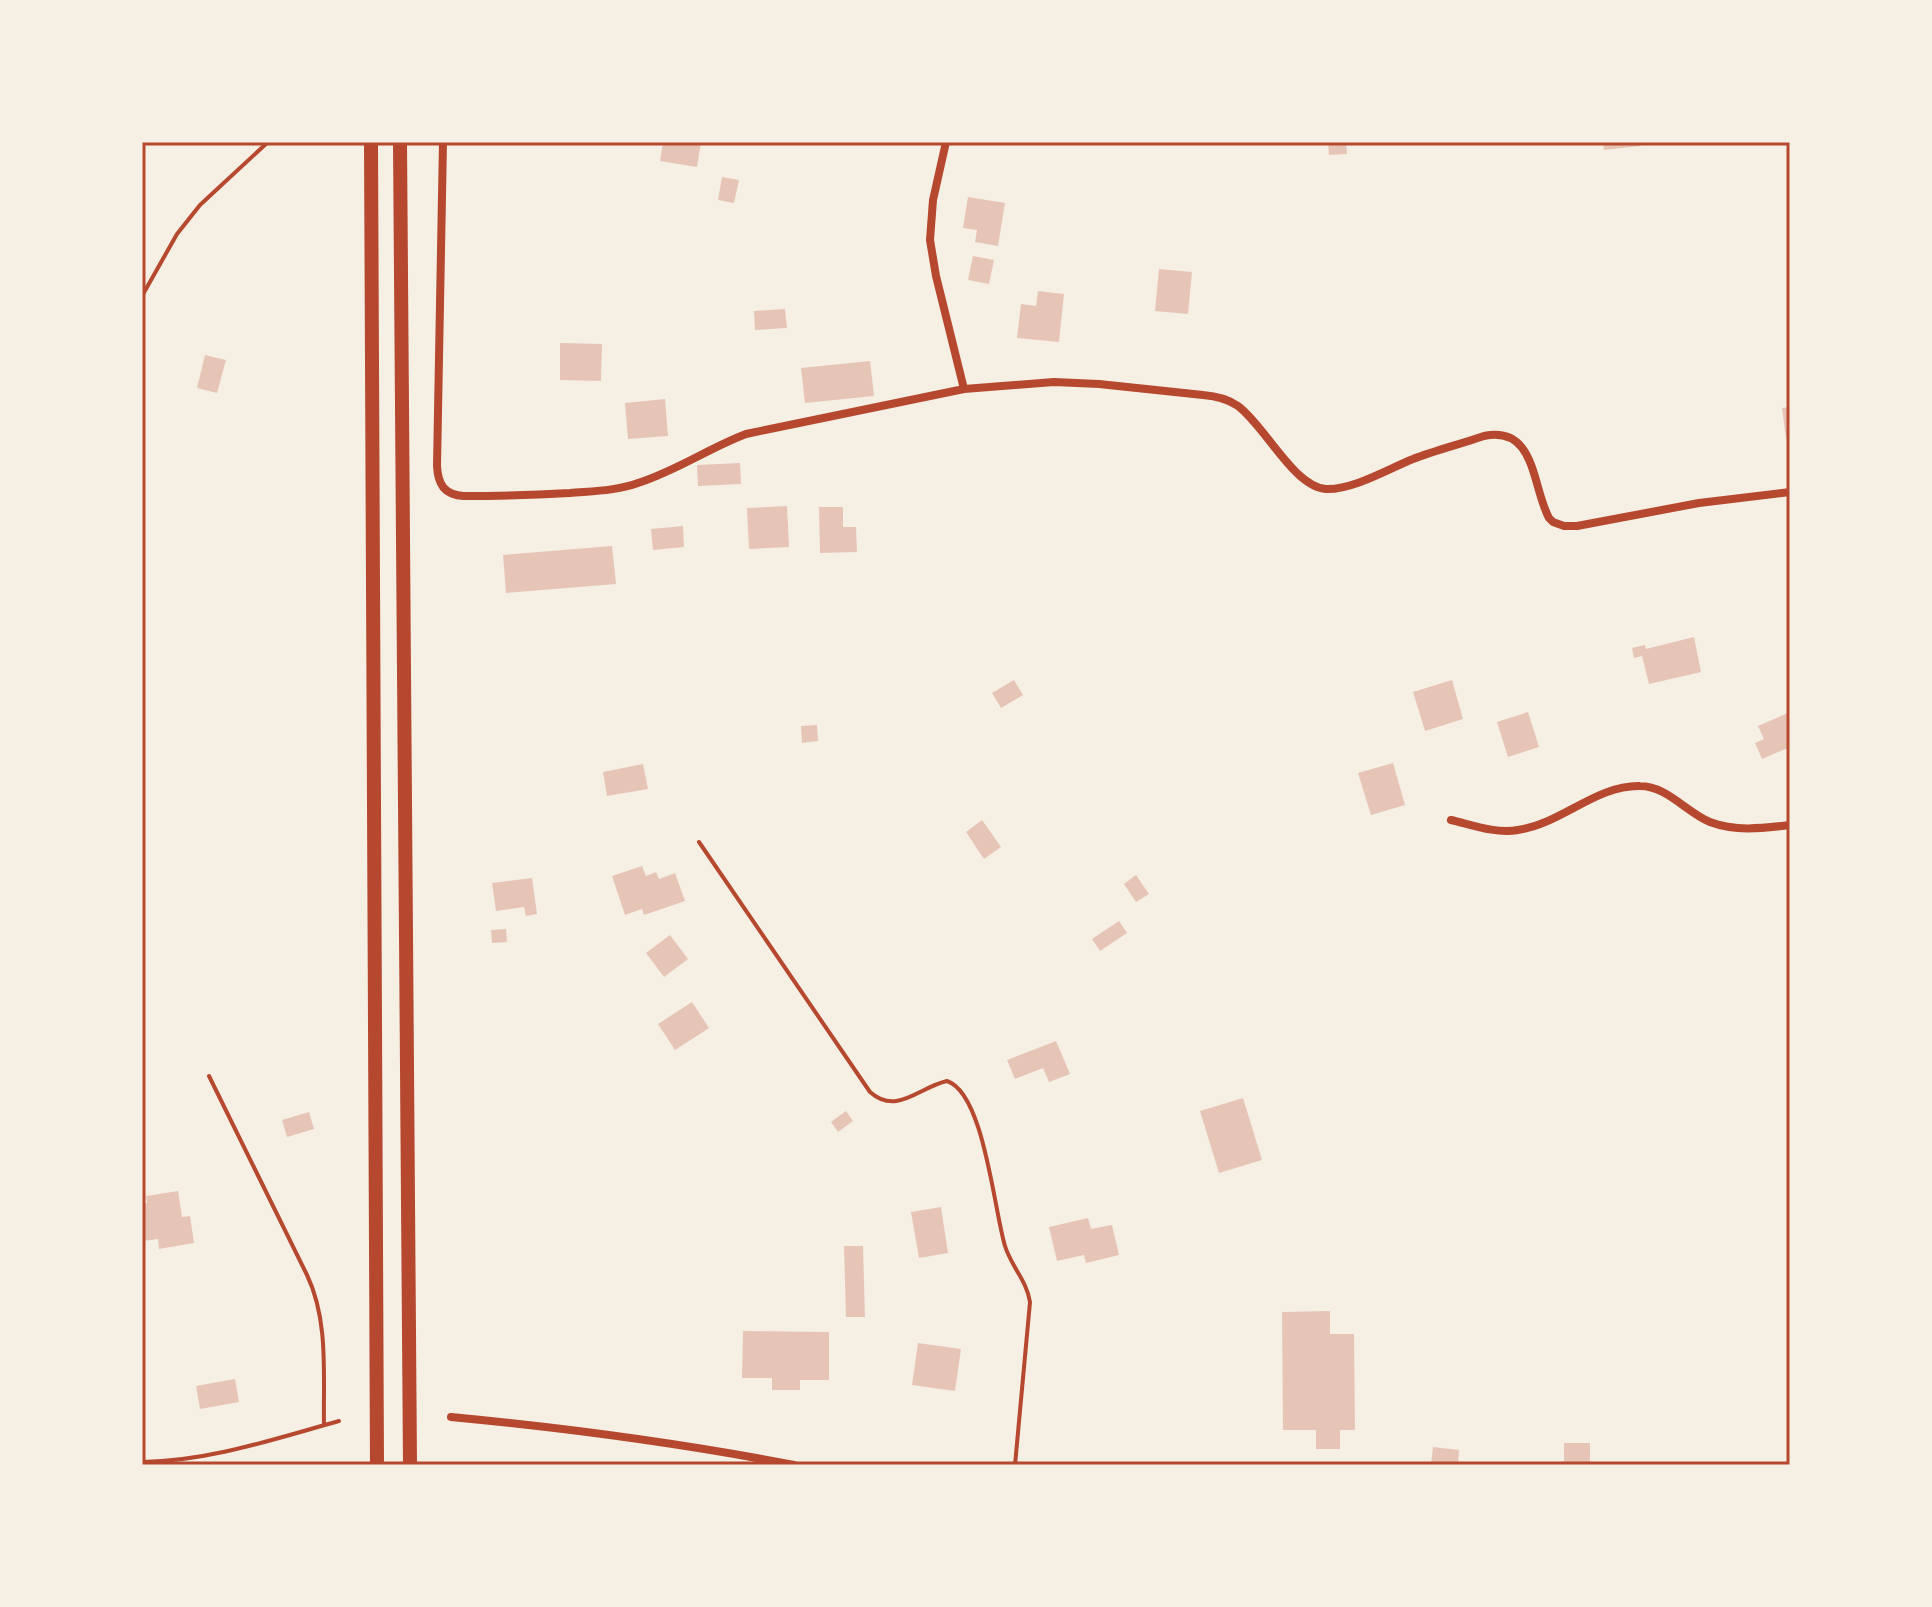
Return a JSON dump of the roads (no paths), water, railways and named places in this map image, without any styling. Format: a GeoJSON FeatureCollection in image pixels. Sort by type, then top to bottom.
{"type":"FeatureCollection","features":[{"type":"Feature","properties":{"kind":"highway"},"geometry":{"type":"LineString","coordinates":[[371,142],[377,1465]]}},
{"type":"Feature","properties":{"kind":"highway"},"geometry":{"type":"LineString","coordinates":[[400,142],[410,1465]]}},
{"type":"Feature","properties":{"kind":"street"},"geometry":{"type":"LineString","coordinates":[[443,142],[437,466],[440,484],[452,495],[543,494],[618,488],[662,474],[746,434],[964,389],[1070,383],[1225,399],[1249,415],[1300,478],[1311,486],[1327,489],[1348,485],[1417,457],[1484,436],[1507,436],[1519,443],[1527,456],[1549,518],[1564,526],[1699,503],[1790,492]]}},
{"type":"Feature","properties":{"kind":"street"},"geometry":{"type":"LineString","coordinates":[[946,142],[933,200],[930,240],[964,389]]}},
{"type":"Feature","properties":{"kind":"street"},"geometry":{"type":"LineString","coordinates":[[1451,820],[1517,831],[1545,822],[1607,793],[1641,786],[1659,790],[1702,818],[1723,826],[1790,825]]}},
{"type":"Feature","properties":{"kind":"street"},"geometry":{"type":"LineString","coordinates":[[451,1417],[601,1433],[794,1465]]}},
{"type":"Feature","properties":{"kind":"lane"},"geometry":{"type":"LineString","coordinates":[[142,296],[177,234],[200,205],[268,142]]}},
{"type":"Feature","properties":{"kind":"lane"},"geometry":{"type":"LineString","coordinates":[[699,842],[870,1092],[891,1103],[947,1081],[955,1084],[970,1104],[982,1138],[1004,1242],[1025,1284],[1030,1302],[1015,1465]]}},
{"type":"Feature","properties":{"kind":"lane"},"geometry":{"type":"LineString","coordinates":[[209,1076],[316,1297],[321,1323],[324,1425]]}},
{"type":"Feature","properties":{"kind":"lane"},"geometry":{"type":"LineString","coordinates":[[142,1462],[206,1456],[339,1421]]}}]}
